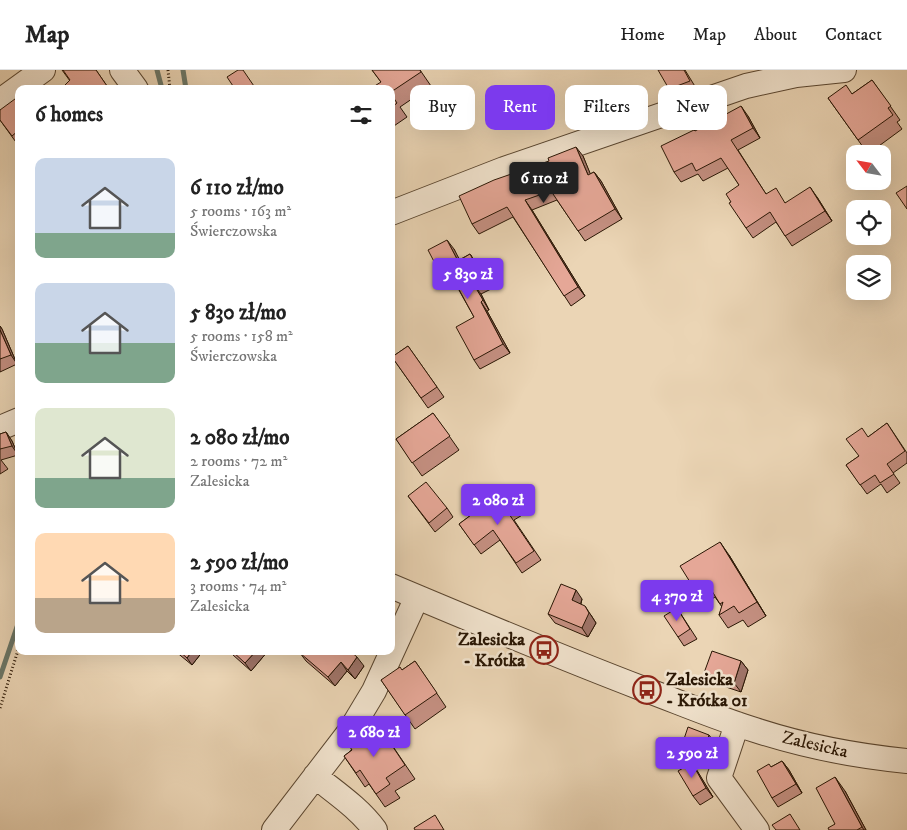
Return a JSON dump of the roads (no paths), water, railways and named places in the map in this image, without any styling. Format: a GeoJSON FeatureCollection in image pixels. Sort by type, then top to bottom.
{"type":"FeatureCollection","features":[{"type":"Feature","properties":{"kind":"street"},"geometry":{"type":"LineString","coordinates":[[22,85],[43,70]]}},
{"type":"Feature","properties":{"kind":"street"},"geometry":{"type":"LineString","coordinates":[[122,70],[133,85]]}},
{"type":"Feature","properties":{"kind":"street"},"geometry":{"type":"LineString","coordinates":[[395,211],[504,169],[746,86],[796,75],[844,70]]}},
{"type":"Feature","properties":{"kind":"street"},"geometry":{"type":"LineString","coordinates":[[0,100],[15,90]]}},
{"type":"Feature","properties":{"kind":"street","name":"Zalesicka"},"geometry":{"type":"LineString","coordinates":[[395,588],[544,650],[736,724],[839,751],[907,761]]}},
{"type":"Feature","properties":{"kind":"street"},"geometry":{"type":"LineString","coordinates":[[395,644],[416,597]]}},
{"type":"Feature","properties":{"kind":"street"},"geometry":{"type":"LineString","coordinates":[[274,830],[350,731],[374,691],[390,655]]}},
{"type":"Feature","properties":{"kind":"street"},"geometry":{"type":"LineString","coordinates":[[736,724],[719,778],[757,830]]}},
{"type":"Feature","properties":{"kind":"street"},"geometry":{"type":"LineString","coordinates":[[315,776],[356,809],[375,830]]}},
{"type":"Feature","properties":{"kind":"waterway"},"geometry":{"type":"LineString","coordinates":[[157,70],[161,85]]}},
{"type":"Feature","properties":{"kind":"waterway"},"geometry":{"type":"LineString","coordinates":[[183,70],[185,85]]}},
{"type":"Feature","properties":{"kind":"waterway"},"geometry":{"type":"LineString","coordinates":[[0,677],[15,633]]}},
{"type":"Feature","properties":{"kind":"place","name":"Zalesicka - Krótka"},"geometry":{"type":"Point","coordinates":[544,650]}},
{"type":"Feature","properties":{"kind":"place","name":"Zalesicka - Krótka 01"},"geometry":{"type":"Point","coordinates":[647,690]}}]}
